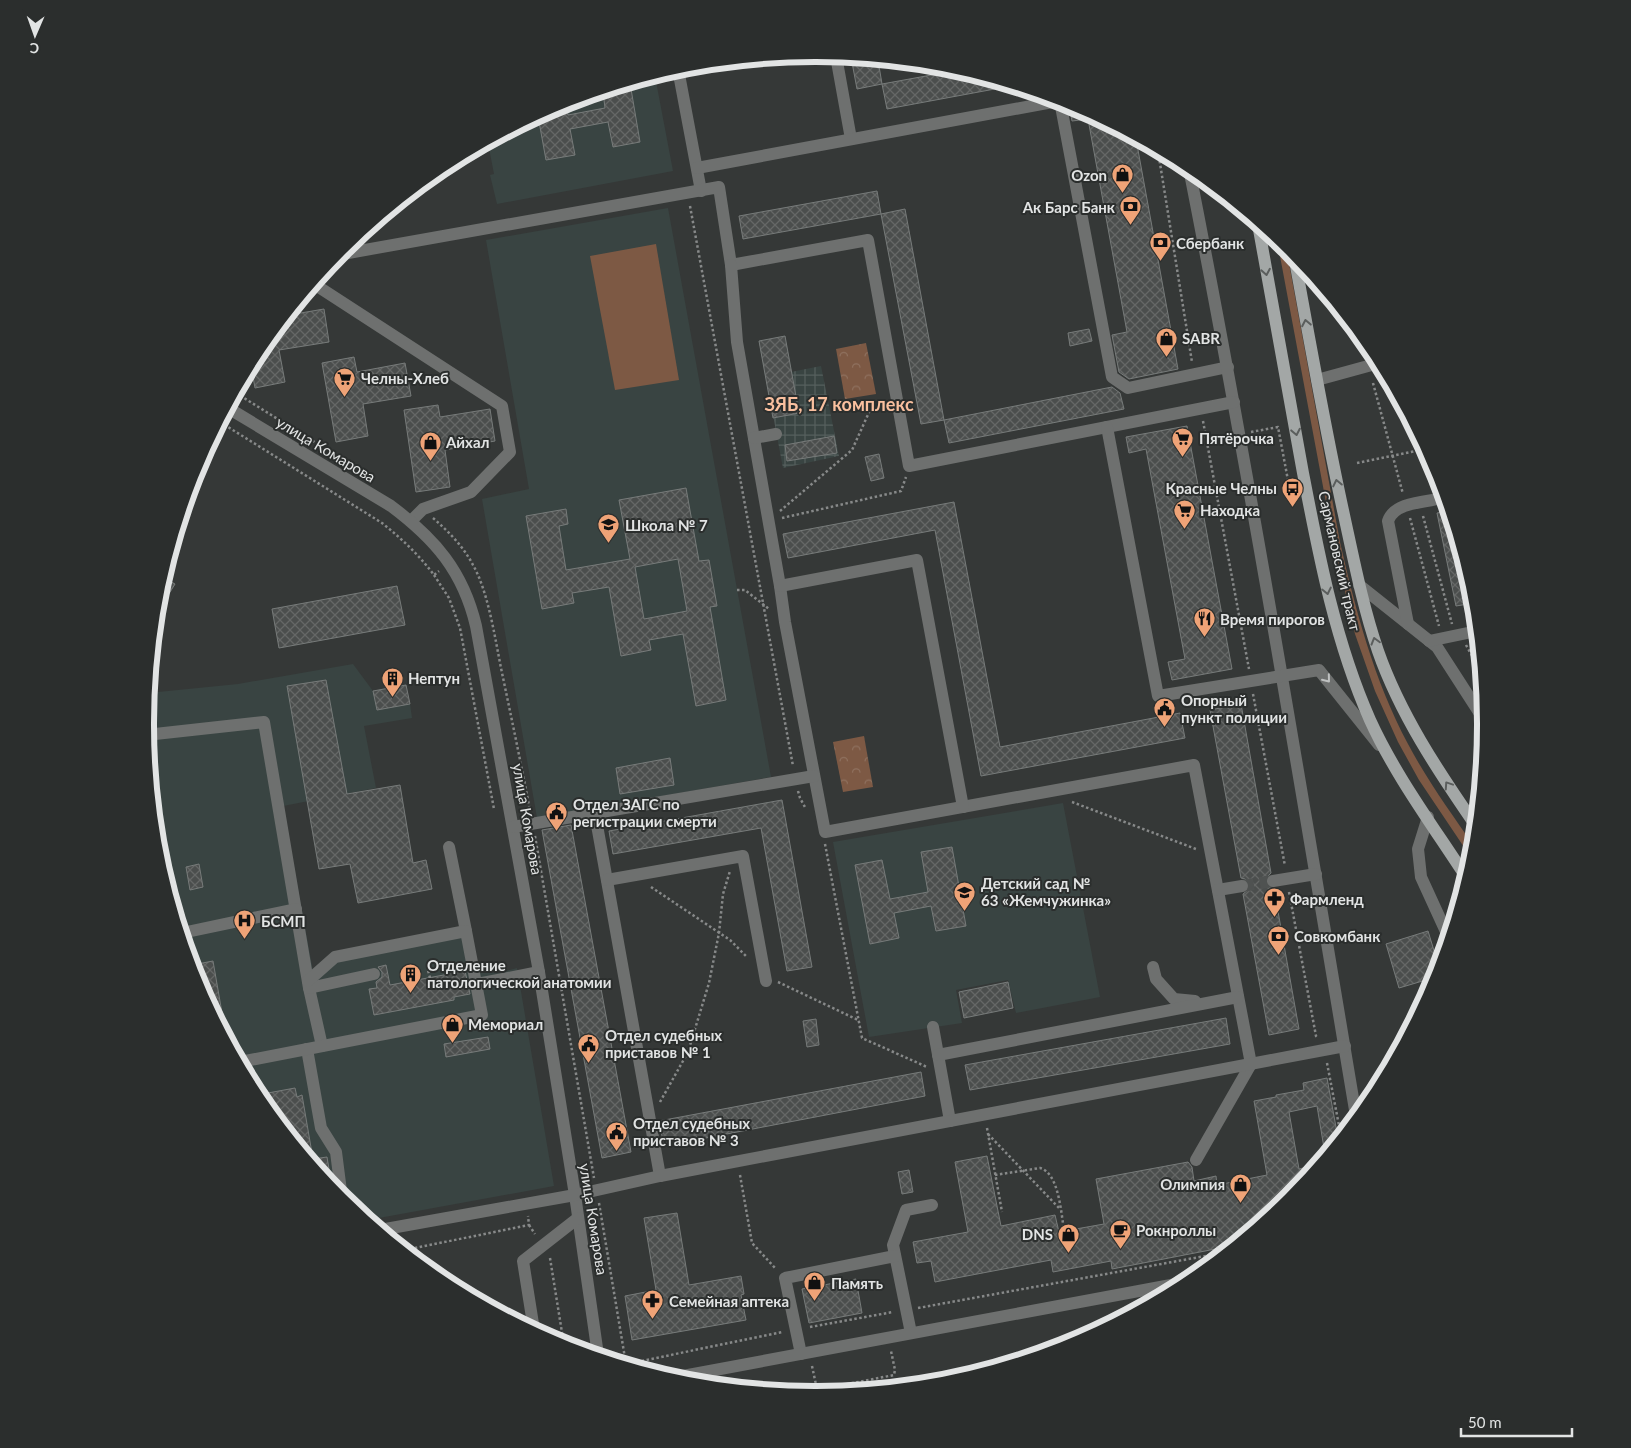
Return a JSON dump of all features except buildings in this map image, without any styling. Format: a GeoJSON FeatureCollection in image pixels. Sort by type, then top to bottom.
{"type":"FeatureCollection","features":[{"type":"Feature","properties":{"kind":"main road","name":"Сармановский тракт"},"geometry":{"type":"LineString","coordinates":[[1260,234],[1314,531],[1330,601],[1348,662],[1369,718],[1387,754],[1460,868]]}},
{"type":"Feature","properties":{"kind":"main road","name":"Сармановский тракт"},"geometry":{"type":"LineString","coordinates":[[1297,271],[1326,432],[1359,585],[1378,651],[1403,710],[1440,772],[1470,817]]}},
{"type":"Feature","properties":{"kind":"street"},"geometry":{"type":"LineString","coordinates":[[837,63],[851,139]]}},
{"type":"Feature","properties":{"kind":"street"},"geometry":{"type":"LineString","coordinates":[[679,77],[702,191]]}},
{"type":"Feature","properties":{"kind":"street"},"geometry":{"type":"LineString","coordinates":[[697,168],[1044,104]]}},
{"type":"Feature","properties":{"kind":"street"},"geometry":{"type":"LineString","coordinates":[[1061,110],[1112,377],[1128,388],[1228,367]]}},
{"type":"Feature","properties":{"kind":"street"},"geometry":{"type":"LineString","coordinates":[[1191,180],[1228,367],[1283,676],[1355,1107]]}},
{"type":"Feature","properties":{"kind":"street"},"geometry":{"type":"LineString","coordinates":[[352,252],[719,187],[732,265],[737,342],[785,622],[825,832],[1194,765],[1251,1064],[1196,1160]]}},
{"type":"Feature","properties":{"kind":"street"},"geometry":{"type":"LineString","coordinates":[[732,265],[868,240],[909,466],[1234,402]]}},
{"type":"Feature","properties":{"kind":"street"},"geometry":{"type":"LineString","coordinates":[[319,287],[502,406],[510,452],[471,492],[423,509],[411,521]]}},
{"type":"Feature","properties":{"kind":"street"},"geometry":{"type":"LineString","coordinates":[[1317,380],[1371,365]]}},
{"type":"Feature","properties":{"kind":"street","name":"улица Комарова"},"geometry":{"type":"LineString","coordinates":[[233,411],[390,506],[411,521],[430,539],[449,563],[463,588],[475,621],[513,827],[575,1195],[597,1348]]}},
{"type":"Feature","properties":{"kind":"street"},"geometry":{"type":"LineString","coordinates":[[1106,427],[1158,696],[1319,670],[1387,754]]}},
{"type":"Feature","properties":{"kind":"street"},"geometry":{"type":"LineString","coordinates":[[754,438],[776,434]]}},
{"type":"Feature","properties":{"kind":"street"},"geometry":{"type":"LineString","coordinates":[[1408,624],[1388,526],[1391,513],[1400,507],[1438,499]]}},
{"type":"Feature","properties":{"kind":"street"},"geometry":{"type":"LineString","coordinates":[[780,586],[917,560],[963,807]]}},
{"type":"Feature","properties":{"kind":"street"},"geometry":{"type":"LineString","coordinates":[[1359,585],[1440,651],[1477,708]]}},
{"type":"Feature","properties":{"kind":"street"},"geometry":{"type":"LineString","coordinates":[[1429,641],[1470,632]]}},
{"type":"Feature","properties":{"kind":"street"},"geometry":{"type":"LineString","coordinates":[[154,734],[264,722],[308,984],[322,1046]]}},
{"type":"Feature","properties":{"kind":"street"},"geometry":{"type":"LineString","coordinates":[[513,827],[814,776]]}},
{"type":"Feature","properties":{"kind":"street"},"geometry":{"type":"LineString","coordinates":[[595,814],[660,1176]]}},
{"type":"Feature","properties":{"kind":"street"},"geometry":{"type":"LineString","coordinates":[[1428,817],[1418,849],[1421,878],[1444,928]]}},
{"type":"Feature","properties":{"kind":"street"},"geometry":{"type":"LineString","coordinates":[[246,1061],[482,1015],[449,847]]}},
{"type":"Feature","properties":{"kind":"street"},"geometry":{"type":"LineString","coordinates":[[607,880],[743,856],[766,978]]}},
{"type":"Feature","properties":{"kind":"street"},"geometry":{"type":"LineString","coordinates":[[1273,881],[1316,874]]}},
{"type":"Feature","properties":{"kind":"street"},"geometry":{"type":"LineString","coordinates":[[1218,890],[1242,886]]}},
{"type":"Feature","properties":{"kind":"street"},"geometry":{"type":"LineString","coordinates":[[188,932],[296,909]]}},
{"type":"Feature","properties":{"kind":"street"},"geometry":{"type":"LineString","coordinates":[[308,984],[335,957],[466,931]]}},
{"type":"Feature","properties":{"kind":"street"},"geometry":{"type":"LineString","coordinates":[[1153,966],[1156,980],[1174,999],[1208,1003]]}},
{"type":"Feature","properties":{"kind":"street"},"geometry":{"type":"LineString","coordinates":[[477,984],[538,972]]}},
{"type":"Feature","properties":{"kind":"street"},"geometry":{"type":"LineString","coordinates":[[308,984],[374,974]]}},
{"type":"Feature","properties":{"kind":"street"},"geometry":{"type":"LineString","coordinates":[[938,1056],[1238,997]]}},
{"type":"Feature","properties":{"kind":"street"},"geometry":{"type":"LineString","coordinates":[[933,1027],[950,1121]]}},
{"type":"Feature","properties":{"kind":"street"},"geometry":{"type":"LineString","coordinates":[[388,1229],[575,1195],[660,1176],[1345,1046]]}},
{"type":"Feature","properties":{"kind":"street"},"geometry":{"type":"LineString","coordinates":[[307,1049],[322,1128],[336,1152],[340,1183]]}},
{"type":"Feature","properties":{"kind":"street"},"geometry":{"type":"LineString","coordinates":[[910,1333],[893,1245],[906,1210],[932,1205]]}},
{"type":"Feature","properties":{"kind":"street"},"geometry":{"type":"LineString","coordinates":[[533,1321],[523,1261],[578,1218]]}},
{"type":"Feature","properties":{"kind":"street"},"geometry":{"type":"LineString","coordinates":[[805,1353],[796,1329],[785,1278],[895,1256]]}},
{"type":"Feature","properties":{"kind":"street"},"geometry":{"type":"LineString","coordinates":[[693,1374],[1163,1286]]}},
{"type":"Feature","properties":{"kind":"path"},"geometry":{"type":"LineString","coordinates":[[1159,159],[1194,374]]}},
{"type":"Feature","properties":{"kind":"path"},"geometry":{"type":"LineString","coordinates":[[688,194],[796,779],[800,798],[809,814]]}},
{"type":"Feature","properties":{"kind":"path"},"geometry":{"type":"LineString","coordinates":[[1373,383],[1438,624],[1443,627]]}},
{"type":"Feature","properties":{"kind":"path"},"geometry":{"type":"LineString","coordinates":[[769,521],[852,450],[871,408]]}},
{"type":"Feature","properties":{"kind":"path"},"geometry":{"type":"LineString","coordinates":[[1201,408],[1284,860]]}},
{"type":"Feature","properties":{"kind":"path"},"geometry":{"type":"LineString","coordinates":[[225,425],[382,523],[403,539],[425,562],[449,598],[460,628],[494,811]]}},
{"type":"Feature","properties":{"kind":"path"},"geometry":{"type":"LineString","coordinates":[[1278,427],[1293,507]]}},
{"type":"Feature","properties":{"kind":"path"},"geometry":{"type":"LineString","coordinates":[[1357,463],[1418,451]]}},
{"type":"Feature","properties":{"kind":"path"},"geometry":{"type":"LineString","coordinates":[[769,521],[901,491],[909,466]]}},
{"type":"Feature","properties":{"kind":"path"},"geometry":{"type":"LineString","coordinates":[[1420,503],[1453,625]]}},
{"type":"Feature","properties":{"kind":"path"},"geometry":{"type":"LineString","coordinates":[[434,575],[449,563]]}},
{"type":"Feature","properties":{"kind":"path"},"geometry":{"type":"LineString","coordinates":[[737,590],[746,590],[785,622]]}},
{"type":"Feature","properties":{"kind":"path"},"geometry":{"type":"LineString","coordinates":[[1448,626],[1461,625],[1466,648],[1474,660]]}},
{"type":"Feature","properties":{"kind":"path"},"geometry":{"type":"LineString","coordinates":[[1046,792],[1211,855]]}},
{"type":"Feature","properties":{"kind":"path"},"geometry":{"type":"LineString","coordinates":[[825,832],[824,838],[862,1038],[933,1070]]}},
{"type":"Feature","properties":{"kind":"path"},"geometry":{"type":"LineString","coordinates":[[650,1120],[688,1052],[709,983],[719,933],[723,894],[734,857]]}},
{"type":"Feature","properties":{"kind":"path"},"geometry":{"type":"LineString","coordinates":[[633,875],[730,940],[766,978],[858,1020]]}},
{"type":"Feature","properties":{"kind":"path"},"geometry":{"type":"LineString","coordinates":[[1290,896],[1316,1036],[1323,1041],[1339,1128]]}},
{"type":"Feature","properties":{"kind":"path"},"geometry":{"type":"LineString","coordinates":[[430,978],[428,970],[472,961]]}},
{"type":"Feature","properties":{"kind":"path"},"geometry":{"type":"LineString","coordinates":[[984,1115],[1002,1212]]}},
{"type":"Feature","properties":{"kind":"path"},"geometry":{"type":"LineString","coordinates":[[988,1134],[1060,1209]]}},
{"type":"Feature","properties":{"kind":"path"},"geometry":{"type":"LineString","coordinates":[[738,1161],[752,1243],[785,1278]]}},
{"type":"Feature","properties":{"kind":"path"},"geometry":{"type":"LineString","coordinates":[[995,1175],[1040,1168],[1046,1169],[1055,1186],[1064,1230]]}},
{"type":"Feature","properties":{"kind":"path"},"geometry":{"type":"LineString","coordinates":[[526,1204],[529,1225],[549,1257],[562,1335]]}},
{"type":"Feature","properties":{"kind":"path"},"geometry":{"type":"LineString","coordinates":[[412,1249],[529,1225]]}},
{"type":"Feature","properties":{"kind":"path"},"geometry":{"type":"LineString","coordinates":[[639,1361],[796,1329],[1209,1255]]}},
{"type":"Feature","properties":{"kind":"path"},"geometry":{"type":"LineString","coordinates":[[844,1385],[894,1375],[895,1370],[888,1338]]}},
{"type":"Feature","properties":{"kind":"path"},"geometry":{"type":"LineString","coordinates":[[805,1353],[816,1386]]}},
{"type":"Feature","properties":{"kind":"shaded area"},"geometry":{"type":"Polygon","coordinates":[[[656,82],[673,171],[497,204],[490,175],[494,174],[489,149],[562,113],[656,82]]]}},
{"type":"Feature","properties":{"kind":"shaded area","name":"Школа № 7"},"geometry":{"type":"Polygon","coordinates":[[[668,208],[771,777],[537,818],[482,499],[529,489],[486,240],[668,208]]]}},
{"type":"Feature","properties":{"kind":"shaded area"},"geometry":{"type":"Polygon","coordinates":[[[785,336],[791,372],[821,366],[839,456],[783,468],[759,341],[785,336]]]}},
{"type":"Feature","properties":{"kind":"shaded area","name":"БСМП"},"geometry":{"type":"Polygon","coordinates":[[[353,664],[373,691],[377,709],[410,704],[412,718],[364,726],[376,788],[283,806],[313,971],[333,953],[469,926],[476,960],[480,964],[490,971],[499,973],[517,968],[554,1186],[376,1218],[318,1160],[265,1092],[222,1017],[189,937],[167,853],[155,767],[155,692],[238,684],[353,664]]]}},
{"type":"Feature","properties":{"kind":"shaded area","name":"Детский сад № 63 «Жемчужинка»"},"geometry":{"type":"Polygon","coordinates":[[[1063,803],[1100,997],[1016,1013],[1008,980],[956,990],[962,1023],[869,1037],[833,842],[1063,803]]]}},
{"type":"Feature","properties":{"kind":"green space"},"geometry":{"type":"Polygon","coordinates":[[[656,244],[679,380],[615,390],[590,256],[656,244]]]}},
{"type":"Feature","properties":{"kind":"green space"},"geometry":{"type":"Polygon","coordinates":[[[1279,253],[1289,262],[1340,542],[1367,645],[1385,695],[1408,744],[1431,783],[1467,836],[1465,848],[1419,780],[1398,742],[1375,691],[1355,634],[1333,540],[1279,253]]]}},
{"type":"Feature","properties":{"kind":"green space"},"geometry":{"type":"Polygon","coordinates":[[[866,343],[876,394],[845,399],[836,349],[866,343]]]}},
{"type":"Feature","properties":{"kind":"green space"},"geometry":{"type":"Polygon","coordinates":[[[864,736],[873,787],[843,792],[833,742],[864,736]]]}},
{"type":"Feature","properties":{"kind":"tunnel"},"geometry":{"type":"LineString","coordinates":[[1242,886],[1273,881]]}},
{"type":"Feature","properties":{"kind":"place","name":"Ozon"},"geometry":{"type":"Point","coordinates":[1123,194]}},
{"type":"Feature","properties":{"kind":"place","name":"Ак Барс Банк"},"geometry":{"type":"Point","coordinates":[1131,226]}},
{"type":"Feature","properties":{"kind":"place","name":"Сбербанк"},"geometry":{"type":"Point","coordinates":[1160,262]}},
{"type":"Feature","properties":{"kind":"place","name":"SABR"},"geometry":{"type":"Point","coordinates":[1166,357]}},
{"type":"Feature","properties":{"kind":"place","name":"Челны-Хлеб"},"geometry":{"type":"Point","coordinates":[345,397]}},
{"type":"Feature","properties":{"kind":"place","name":"Пятёрочка"},"geometry":{"type":"Point","coordinates":[1183,457]}},
{"type":"Feature","properties":{"kind":"place","name":"Айхал"},"geometry":{"type":"Point","coordinates":[430,461]}},
{"type":"Feature","properties":{"kind":"place","name":"Красные Челны"},"geometry":{"type":"Point","coordinates":[1293,507]}},
{"type":"Feature","properties":{"kind":"place","name":"Находка"},"geometry":{"type":"Point","coordinates":[1184,529]}},
{"type":"Feature","properties":{"kind":"place","name":"Школа № 7"},"geometry":{"type":"Point","coordinates":[609,544]}},
{"type":"Feature","properties":{"kind":"place","name":"Время пирогов"},"geometry":{"type":"Point","coordinates":[1204,638]}},
{"type":"Feature","properties":{"kind":"place","name":"Нептун"},"geometry":{"type":"Point","coordinates":[392,697]}},
{"type":"Feature","properties":{"kind":"place","name":"Опорный пункт полиции"},"geometry":{"type":"Point","coordinates":[1165,728]}},
{"type":"Feature","properties":{"kind":"place","name":"Отдел ЗАГС по регистрации смерти"},"geometry":{"type":"Point","coordinates":[557,832]}},
{"type":"Feature","properties":{"kind":"place","name":"Детский сад № 63 «Жемчужинка»"},"geometry":{"type":"Point","coordinates":[965,911]}},
{"type":"Feature","properties":{"kind":"place","name":"Фармленд"},"geometry":{"type":"Point","coordinates":[1274,918]}},
{"type":"Feature","properties":{"kind":"place","name":"БСМП"},"geometry":{"type":"Point","coordinates":[245,940]}},
{"type":"Feature","properties":{"kind":"place","name":"Совкомбанк"},"geometry":{"type":"Point","coordinates":[1278,955]}},
{"type":"Feature","properties":{"kind":"place","name":"Отделение патологической анатомии"},"geometry":{"type":"Point","coordinates":[411,993]}},
{"type":"Feature","properties":{"kind":"place","name":"Мемориал"},"geometry":{"type":"Point","coordinates":[452,1043]}},
{"type":"Feature","properties":{"kind":"place","name":"Отдел судебных приставов № 1"},"geometry":{"type":"Point","coordinates":[589,1063]}},
{"type":"Feature","properties":{"kind":"place","name":"Отдел судебных приставов № 3"},"geometry":{"type":"Point","coordinates":[617,1151]}},
{"type":"Feature","properties":{"kind":"place","name":"Олимпия"},"geometry":{"type":"Point","coordinates":[1241,1203]}},
{"type":"Feature","properties":{"kind":"place","name":"Рокнроллы"},"geometry":{"type":"Point","coordinates":[1120,1249]}},
{"type":"Feature","properties":{"kind":"place","name":"DNS"},"geometry":{"type":"Point","coordinates":[1069,1253]}},
{"type":"Feature","properties":{"kind":"place","name":"Память"},"geometry":{"type":"Point","coordinates":[815,1302]}},
{"type":"Feature","properties":{"kind":"place","name":"Семейная аптека"},"geometry":{"type":"Point","coordinates":[653,1320]}},
{"type":"Feature","properties":{"kind":"district","name":"ЗЯБ, 17 комплекс"},"geometry":{"type":"Point","coordinates":[839,404]}}]}
